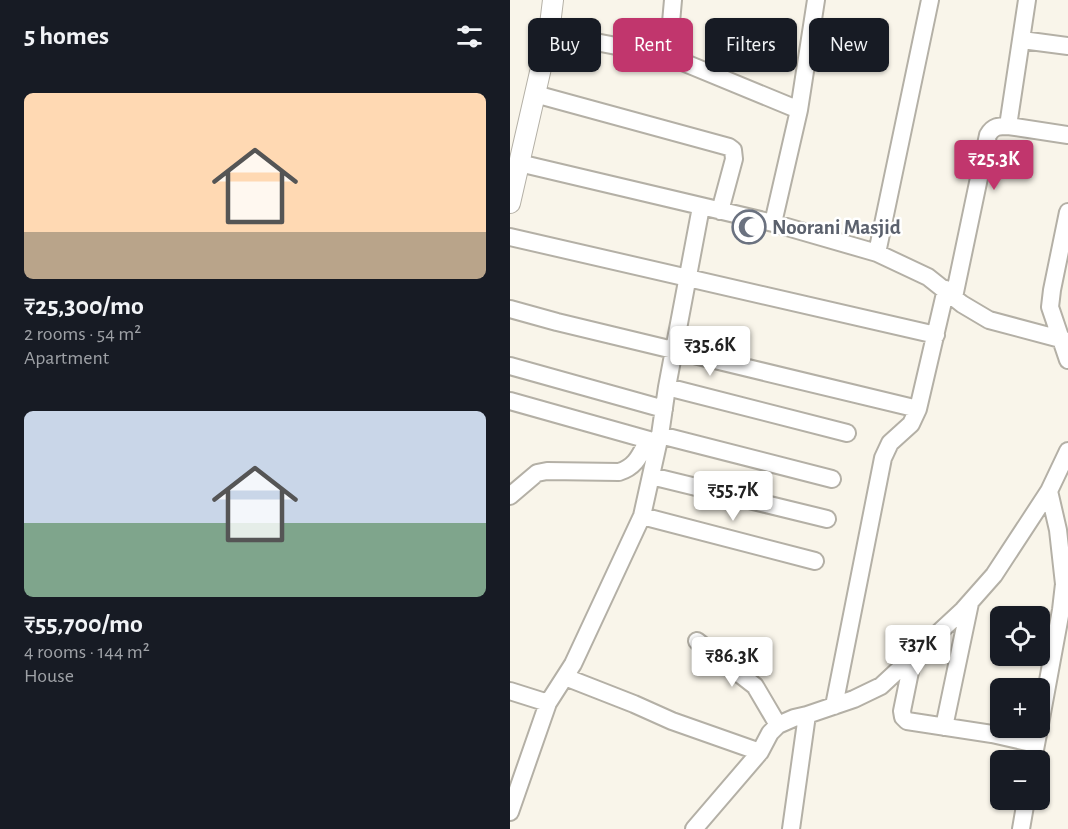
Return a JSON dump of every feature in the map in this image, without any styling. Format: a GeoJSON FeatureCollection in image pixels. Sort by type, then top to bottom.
{"type":"FeatureCollection","features":[{"type":"Feature","properties":{"kind":"street"},"geometry":{"type":"LineString","coordinates":[[551,18],[553,0]]}},
{"type":"Feature","properties":{"kind":"street"},"geometry":{"type":"LineString","coordinates":[[672,18],[674,0]]}},
{"type":"Feature","properties":{"kind":"street"},"geometry":{"type":"LineString","coordinates":[[773,223],[798,110],[816,0]]}},
{"type":"Feature","properties":{"kind":"street"},"geometry":{"type":"LineString","coordinates":[[877,253],[930,0]]}},
{"type":"Feature","properties":{"kind":"street"},"geometry":{"type":"LineString","coordinates":[[1008,126],[1027,0]]}},
{"type":"Feature","properties":{"kind":"street"},"geometry":{"type":"LineString","coordinates":[[1022,40],[1068,46]]}},
{"type":"Feature","properties":{"kind":"street"},"geometry":{"type":"LineString","coordinates":[[693,66],[798,110]]}},
{"type":"Feature","properties":{"kind":"street"},"geometry":{"type":"LineString","coordinates":[[510,203],[540,72]]}},
{"type":"Feature","properties":{"kind":"street"},"geometry":{"type":"LineString","coordinates":[[535,94],[729,147],[733,150],[734,159],[720,211]]}},
{"type":"Feature","properties":{"kind":"street"},"geometry":{"type":"LineString","coordinates":[[834,706],[883,458],[890,443],[911,424],[918,409],[936,335],[950,293],[988,135],[994,128],[1008,126],[1068,135]]}},
{"type":"Feature","properties":{"kind":"street"},"geometry":{"type":"LineString","coordinates":[[519,163],[773,223],[877,253],[928,277],[973,312],[989,320],[1065,340]]}},
{"type":"Feature","properties":{"kind":"street"},"geometry":{"type":"LineString","coordinates":[[510,812],[548,703],[565,677],[642,516],[701,207]]}},
{"type":"Feature","properties":{"kind":"street"},"geometry":{"type":"LineString","coordinates":[[1068,212],[1050,307],[1065,340],[1068,360]]}},
{"type":"Feature","properties":{"kind":"street"},"geometry":{"type":"LineString","coordinates":[[510,237],[936,335]]}},
{"type":"Feature","properties":{"kind":"street"},"geometry":{"type":"LineString","coordinates":[[510,309],[918,409]]}},
{"type":"Feature","properties":{"kind":"street"},"geometry":{"type":"LineString","coordinates":[[510,366],[664,409]]}},
{"type":"Feature","properties":{"kind":"street"},"geometry":{"type":"LineString","coordinates":[[667,387],[847,433]]}},
{"type":"Feature","properties":{"kind":"street"},"geometry":{"type":"LineString","coordinates":[[510,401],[656,439],[832,479]]}},
{"type":"Feature","properties":{"kind":"street"},"geometry":{"type":"LineString","coordinates":[[510,496],[537,473],[626,470],[633,466],[656,439]]}},
{"type":"Feature","properties":{"kind":"street"},"geometry":{"type":"LineString","coordinates":[[694,829],[760,752],[770,733],[778,725],[834,706],[881,686],[970,603],[994,575],[1048,491],[1068,451]]}},
{"type":"Feature","properties":{"kind":"street"},"geometry":{"type":"LineString","coordinates":[[651,476],[827,519]]}},
{"type":"Feature","properties":{"kind":"street"},"geometry":{"type":"LineString","coordinates":[[913,657],[902,711],[903,717],[908,721],[1037,739],[1064,611],[1062,555],[1048,491]]}},
{"type":"Feature","properties":{"kind":"street"},"geometry":{"type":"LineString","coordinates":[[642,516],[815,561]]}},
{"type":"Feature","properties":{"kind":"street"},"geometry":{"type":"LineString","coordinates":[[944,727],[970,603]]}},
{"type":"Feature","properties":{"kind":"street"},"geometry":{"type":"LineString","coordinates":[[697,641],[755,686],[778,725]]}},
{"type":"Feature","properties":{"kind":"street"},"geometry":{"type":"LineString","coordinates":[[565,677],[672,721],[760,752]]}},
{"type":"Feature","properties":{"kind":"street"},"geometry":{"type":"LineString","coordinates":[[510,691],[548,703]]}},
{"type":"Feature","properties":{"kind":"street"},"geometry":{"type":"LineString","coordinates":[[791,829],[807,716]]}},
{"type":"Feature","properties":{"kind":"street"},"geometry":{"type":"LineString","coordinates":[[1021,829],[1024,810]]}},
{"type":"Feature","properties":{"kind":"place","name":"Noorani Masjid"},"geometry":{"type":"Point","coordinates":[749,227]}}]}
